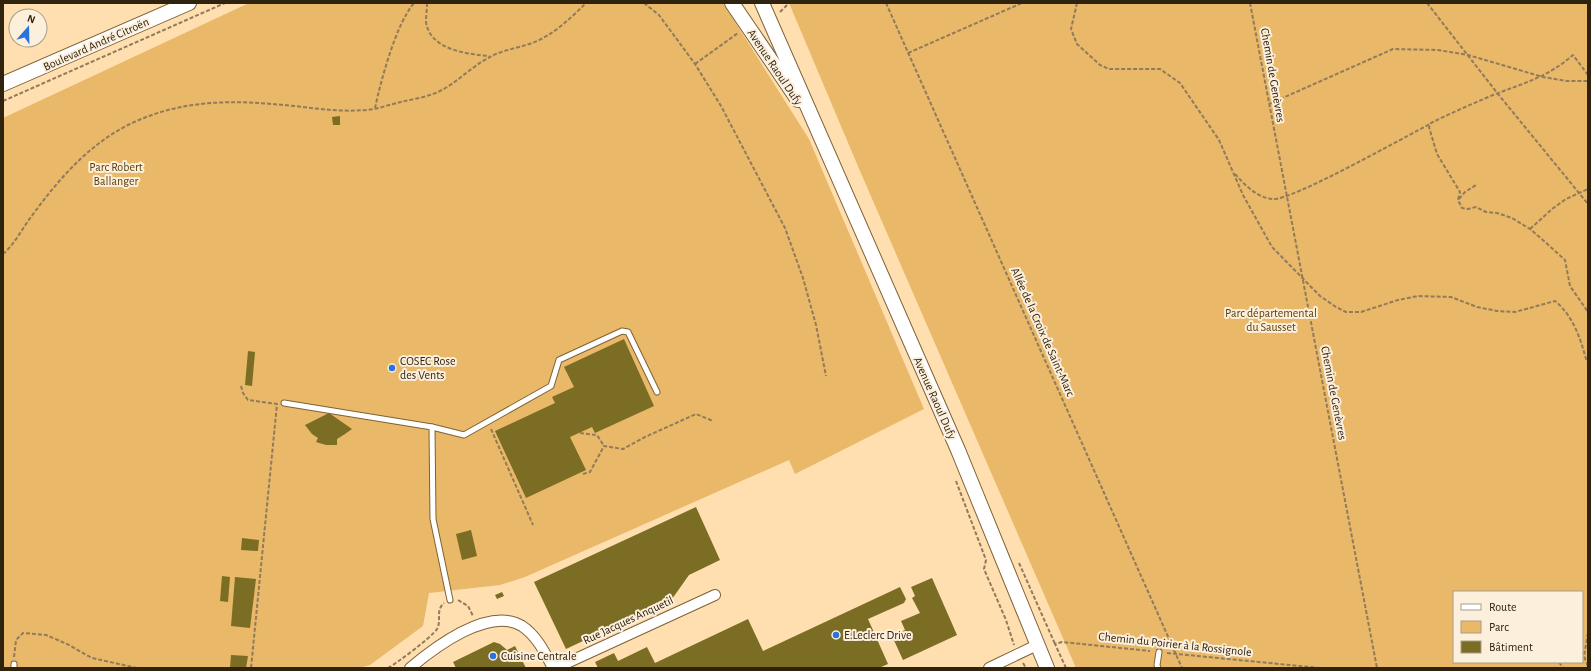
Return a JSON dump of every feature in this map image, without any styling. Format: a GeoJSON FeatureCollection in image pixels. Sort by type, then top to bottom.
{"type":"FeatureCollection","features":[{"type":"Feature","properties":{"kind":"main road","name":"Boulevard André Citroën"},"geometry":{"type":"LineString","coordinates":[[3,84],[189,3]]}},
{"type":"Feature","properties":{"kind":"main road","name":"Avenue Raoul Dufy"},"geometry":{"type":"LineString","coordinates":[[732,3],[819,131]]}},
{"type":"Feature","properties":{"kind":"main road","name":"Avenue Raoul Dufy"},"geometry":{"type":"LineString","coordinates":[[762,3],[958,450],[1047,668]]}},
{"type":"Feature","properties":{"kind":"street","name":"Rue Jacques Anquetil"},"geometry":{"type":"LineString","coordinates":[[552,668],[569,662],[715,595]]}},
{"type":"Feature","properties":{"kind":"street"},"geometry":{"type":"LineString","coordinates":[[410,668],[436,646],[478,626],[490,622],[502,621],[513,622],[521,626],[537,640],[552,668]]}},
{"type":"Feature","properties":{"kind":"street"},"geometry":{"type":"LineString","coordinates":[[989,668],[1037,645]]}},
{"type":"Feature","properties":{"kind":"lane"},"geometry":{"type":"LineString","coordinates":[[284,403],[432,427],[464,435],[551,386],[559,360],[622,331],[628,332],[657,392]]}},
{"type":"Feature","properties":{"kind":"lane"},"geometry":{"type":"LineString","coordinates":[[432,427],[433,519],[450,600]]}},
{"type":"Feature","properties":{"kind":"lane"},"geometry":{"type":"LineString","coordinates":[[1158,668],[1159,652]]}},
{"type":"Feature","properties":{"kind":"path"},"geometry":{"type":"LineString","coordinates":[[3,101],[225,3]]}},
{"type":"Feature","properties":{"kind":"path"},"geometry":{"type":"LineString","coordinates":[[375,109],[382,78],[398,33],[410,7],[414,3]]}},
{"type":"Feature","properties":{"kind":"path"},"geometry":{"type":"LineString","coordinates":[[428,3],[426,22],[432,37],[454,51],[491,56]]}},
{"type":"Feature","properties":{"kind":"path"},"geometry":{"type":"LineString","coordinates":[[3,254],[10,248],[17,234],[66,171],[85,154],[128,125],[163,110],[189,104],[223,102],[287,105],[324,110],[375,109],[439,91],[491,56],[534,43],[573,16],[586,3]]}},
{"type":"Feature","properties":{"kind":"path"},"geometry":{"type":"LineString","coordinates":[[644,3],[659,15],[696,64],[725,112],[785,228],[803,278],[816,325],[826,376]]}},
{"type":"Feature","properties":{"kind":"path"},"geometry":{"type":"LineString","coordinates":[[778,13],[789,3]]}},
{"type":"Feature","properties":{"kind":"path","name":"Allée de la Croix de Saint-Marc"},"geometry":{"type":"LineString","coordinates":[[886,3],[1182,668]]}},
{"type":"Feature","properties":{"kind":"path"},"geometry":{"type":"LineString","coordinates":[[908,53],[1022,3]]}},
{"type":"Feature","properties":{"kind":"path"},"geometry":{"type":"LineString","coordinates":[[1078,3],[1071,29],[1077,44],[1100,65],[1109,69],[1160,69],[1180,83],[1220,140],[1243,195],[1272,247],[1320,296],[1346,312],[1361,312],[1398,300],[1418,296],[1451,297],[1477,307],[1497,311],[1515,312],[1555,301],[1564,309],[1579,334],[1586,359],[1588,361]]}},
{"type":"Feature","properties":{"kind":"path","name":"Chemin de Genèvres"},"geometry":{"type":"LineString","coordinates":[[1250,3],[1377,668]]}},
{"type":"Feature","properties":{"kind":"path"},"geometry":{"type":"LineString","coordinates":[[1427,3],[1498,94],[1588,204]]}},
{"type":"Feature","properties":{"kind":"path"},"geometry":{"type":"LineString","coordinates":[[696,64],[741,31]]}},
{"type":"Feature","properties":{"kind":"path"},"geometry":{"type":"LineString","coordinates":[[1269,104],[1394,49],[1438,50],[1468,56],[1543,77],[1567,81],[1588,81]]}},
{"type":"Feature","properties":{"kind":"path"},"geometry":{"type":"LineString","coordinates":[[1233,172],[1245,185],[1259,196],[1274,200],[1311,186],[1466,106],[1543,77],[1573,55],[1588,74]]}},
{"type":"Feature","properties":{"kind":"path"},"geometry":{"type":"LineString","coordinates":[[1431,123],[1429,127],[1437,154],[1460,192],[1458,200],[1462,208],[1468,209],[1476,206],[1486,212],[1497,213],[1512,218],[1530,229],[1565,260],[1570,286],[1588,312]]}},
{"type":"Feature","properties":{"kind":"path"},"geometry":{"type":"LineString","coordinates":[[1458,200],[1476,185]]}},
{"type":"Feature","properties":{"kind":"path"},"geometry":{"type":"LineString","coordinates":[[1530,229],[1552,209],[1566,199],[1588,189]]}},
{"type":"Feature","properties":{"kind":"path"},"geometry":{"type":"LineString","coordinates":[[241,386],[243,393],[248,400],[276,404],[251,668]]}},
{"type":"Feature","properties":{"kind":"path"},"geometry":{"type":"LineString","coordinates":[[580,433],[597,435],[604,446],[624,449],[645,437],[696,414],[714,421]]}},
{"type":"Feature","properties":{"kind":"path"},"geometry":{"type":"LineString","coordinates":[[488,422],[533,525]]}},
{"type":"Feature","properties":{"kind":"path"},"geometry":{"type":"LineString","coordinates":[[583,474],[590,472],[604,446]]}},
{"type":"Feature","properties":{"kind":"path"},"geometry":{"type":"LineString","coordinates":[[954,475],[958,490],[986,560],[984,568],[1006,620],[1010,636],[1026,668]]}},
{"type":"Feature","properties":{"kind":"path"},"geometry":{"type":"LineString","coordinates":[[388,668],[434,632],[439,622],[438,616],[440,606],[444,602],[458,600],[468,606],[478,626]]}},
{"type":"Feature","properties":{"kind":"path"},"geometry":{"type":"LineString","coordinates":[[14,666],[16,640],[23,633],[46,635],[67,644],[92,658],[137,668]]}},
{"type":"Feature","properties":{"kind":"path"},"geometry":{"type":"LineString","coordinates":[[1588,633],[1584,656],[1588,667]]}},
{"type":"Feature","properties":{"kind":"path","name":"Chemin du Poirier à la Rossignole"},"geometry":{"type":"LineString","coordinates":[[1066,668],[1055,644],[1062,642],[1320,668]]}},
{"type":"Feature","properties":{"kind":"green space","name":"COSEC Rose des Vents"},"geometry":{"type":"Polygon","coordinates":[[[249,3],[723,3],[809,139],[924,409],[795,474],[789,460],[525,577],[500,585],[429,593],[423,626],[370,665],[359,668],[3,668],[3,118],[249,3]]]}},
{"type":"Feature","properties":{"kind":"green space","name":"Parc départemental du Sausset"},"geometry":{"type":"Polygon","coordinates":[[[789,3],[1588,3],[1588,668],[1076,668],[860,171],[789,3]]]}},
{"type":"Feature","properties":{"kind":"building"},"geometry":{"type":"Polygon","coordinates":[[[340,116],[340,125],[333,125],[332,117],[340,116]]]}},
{"type":"Feature","properties":{"kind":"building"},"geometry":{"type":"Polygon","coordinates":[[[624,339],[654,406],[595,433],[592,427],[570,437],[586,470],[526,498],[495,431],[555,403],[552,397],[574,387],[564,367],[624,339]]]}},
{"type":"Feature","properties":{"kind":"building"},"geometry":{"type":"Polygon","coordinates":[[[248,351],[255,352],[252,386],[245,385],[248,351]]]}},
{"type":"Feature","properties":{"kind":"building"},"geometry":{"type":"Polygon","coordinates":[[[329,413],[352,429],[337,439],[337,445],[326,445],[316,442],[318,438],[312,434],[305,425],[329,413]]]}},
{"type":"Feature","properties":{"kind":"building"},"geometry":{"type":"Polygon","coordinates":[[[696,507],[720,560],[689,575],[672,599],[566,649],[534,582],[696,507]]]}},
{"type":"Feature","properties":{"kind":"building"},"geometry":{"type":"Polygon","coordinates":[[[471,530],[477,556],[462,560],[456,534],[471,530]]]}},
{"type":"Feature","properties":{"kind":"building"},"geometry":{"type":"Polygon","coordinates":[[[242,538],[259,540],[258,551],[241,550],[242,538]]]}},
{"type":"Feature","properties":{"kind":"building"},"geometry":{"type":"Polygon","coordinates":[[[222,576],[230,577],[228,602],[220,601],[222,576]]]}},
{"type":"Feature","properties":{"kind":"building"},"geometry":{"type":"Polygon","coordinates":[[[235,577],[256,579],[250,628],[231,626],[235,577]]]}},
{"type":"Feature","properties":{"kind":"building"},"geometry":{"type":"Polygon","coordinates":[[[932,578],[957,635],[903,660],[892,636],[905,630],[901,621],[920,613],[912,598],[915,596],[911,587],[932,578]]]}},
{"type":"Feature","properties":{"kind":"building"},"geometry":{"type":"Polygon","coordinates":[[[900,587],[906,599],[904,603],[868,619],[888,664],[879,668],[598,668],[595,662],[614,653],[618,661],[647,647],[655,663],[748,619],[763,651],[900,587]]]}},
{"type":"Feature","properties":{"kind":"building"},"geometry":{"type":"Polygon","coordinates":[[[502,592],[504,596],[497,599],[495,595],[502,592]]]}},
{"type":"Feature","properties":{"kind":"building","name":"Cuisine Centrale"},"geometry":{"type":"Polygon","coordinates":[[[494,642],[500,644],[507,650],[515,646],[526,668],[456,668],[453,662],[494,642]]]}},
{"type":"Feature","properties":{"kind":"building"},"geometry":{"type":"Polygon","coordinates":[[[231,655],[248,656],[246,668],[230,668],[231,655]]]}},
{"type":"Feature","properties":{"kind":"place","name":"COSEC Rose des Vents"},"geometry":{"type":"Point","coordinates":[392,368]}},
{"type":"Feature","properties":{"kind":"place","name":"E.Leclerc Drive"},"geometry":{"type":"Point","coordinates":[836,635]}},
{"type":"Feature","properties":{"kind":"place","name":"Cuisine Centrale"},"geometry":{"type":"Point","coordinates":[493,656]}},
{"type":"Feature","properties":{"kind":"park label","name":"Parc Robert Ballanger"},"geometry":{"type":"Point","coordinates":[116,174]}}]}
